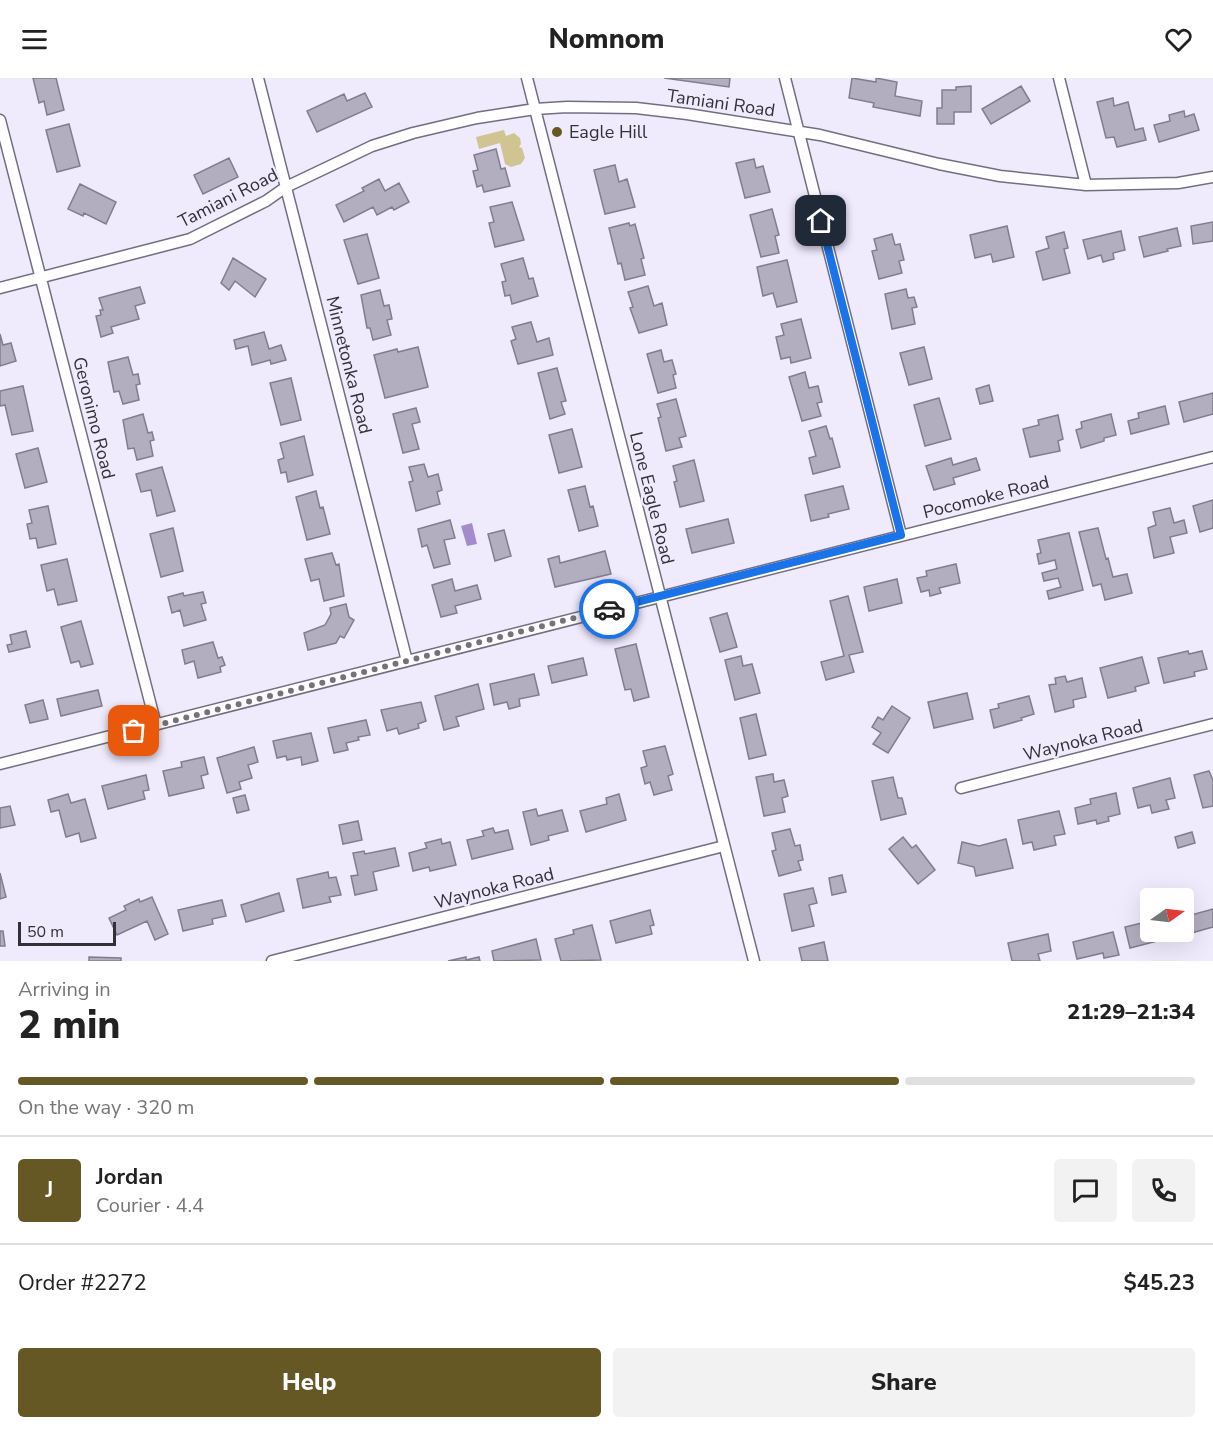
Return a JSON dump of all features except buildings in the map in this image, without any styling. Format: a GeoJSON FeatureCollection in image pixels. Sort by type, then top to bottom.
{"type":"FeatureCollection","features":[{"type":"Feature","properties":{"kind":"street","name":"Minnetonka Road"},"geometry":{"type":"LineString","coordinates":[[258,78],[407,661]]}},
{"type":"Feature","properties":{"kind":"street","name":"Lone Eagle Road"},"geometry":{"type":"LineString","coordinates":[[527,78],[754,961]]}},
{"type":"Feature","properties":{"kind":"street"},"geometry":{"type":"LineString","coordinates":[[785,78],[901,535]]}},
{"type":"Feature","properties":{"kind":"street"},"geometry":{"type":"LineString","coordinates":[[1059,78],[1086,185]]}},
{"type":"Feature","properties":{"kind":"street","name":"Tamiani Road"},"geometry":{"type":"LineString","coordinates":[[0,288],[190,239],[266,201],[286,187],[372,146],[477,118],[535,109],[636,108],[687,114],[799,131],[1000,176],[1086,185],[1178,183],[1213,177]]}},
{"type":"Feature","properties":{"kind":"street","name":"Geronimo Road"},"geometry":{"type":"LineString","coordinates":[[0,120],[156,725]]}},
{"type":"Feature","properties":{"kind":"street","name":"Pocomoke Road"},"geometry":{"type":"LineString","coordinates":[[0,764],[1213,457]]}},
{"type":"Feature","properties":{"kind":"street","name":"Waynoka Road"},"geometry":{"type":"LineString","coordinates":[[961,788],[1213,724]]}},
{"type":"Feature","properties":{"kind":"street","name":"Waynoka Road"},"geometry":{"type":"LineString","coordinates":[[272,961],[724,846]]}},
{"type":"Feature","properties":{"kind":"shaded area"},"geometry":{"type":"Polygon","coordinates":[[[504,130],[506,136],[514,133],[520,138],[519,147],[522,148],[525,158],[521,164],[511,167],[505,164],[500,143],[479,149],[476,137],[504,130]]]}},
{"type":"Feature","properties":{"kind":"shaded area"},"geometry":{"type":"Polygon","coordinates":[[[472,523],[477,544],[467,546],[461,526],[472,523]]]}},
{"type":"Feature","properties":{"kind":"way so far"},"geometry":{"type":"LineString","coordinates":[[134,731],[609,609]]}},
{"type":"Feature","properties":{"kind":"place","name":"Eagle Hill"},"geometry":{"type":"Point","coordinates":[557,132]}},
{"type":"Feature","properties":{"kind":"route"},"geometry":{"type":"LineString","coordinates":[[609,609],[901,535],[821,221]]}}]}
